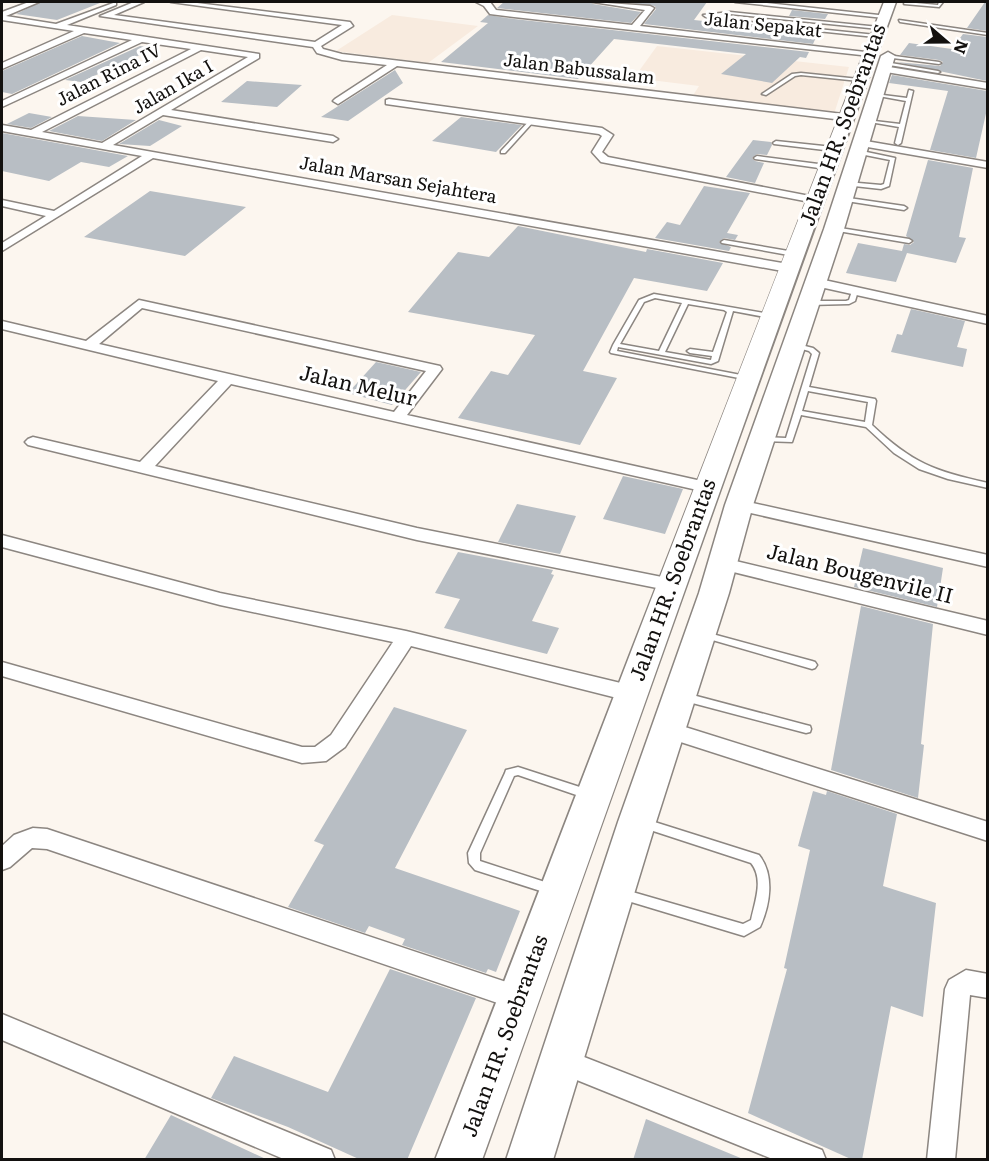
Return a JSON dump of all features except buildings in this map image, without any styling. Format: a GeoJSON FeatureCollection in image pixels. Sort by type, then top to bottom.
{"type":"FeatureCollection","features":[{"type":"Feature","properties":{"kind":"main road","name":"Jalan HR. Soebrantas"},"geometry":{"type":"LineString","coordinates":[[529,1160],[637,822],[723,564],[739,505],[834,229],[865,87]]}},
{"type":"Feature","properties":{"kind":"main road","name":"Jalan HR. Soebrantas"},"geometry":{"type":"LineString","coordinates":[[458,1160],[633,693],[746,378],[791,261],[865,87]]}},
{"type":"Feature","properties":{"kind":"street"},"geometry":{"type":"LineString","coordinates":[[2,16],[34,2]]}},
{"type":"Feature","properties":{"kind":"street"},"geometry":{"type":"LineString","coordinates":[[58,27],[117,2]]}},
{"type":"Feature","properties":{"kind":"street","name":"Jalan Babussalam"},"geometry":{"type":"LineString","coordinates":[[140,2],[104,16],[316,45],[320,51],[331,55],[394,64],[865,87]]}},
{"type":"Feature","properties":{"kind":"street"},"geometry":{"type":"LineString","coordinates":[[175,2],[351,24],[316,45]]}},
{"type":"Feature","properties":{"kind":"street","name":"Jalan Sepakat"},"geometry":{"type":"LineString","coordinates":[[480,2],[487,4],[493,12],[587,9],[635,27],[865,87]]}},
{"type":"Feature","properties":{"kind":"street"},"geometry":{"type":"LineString","coordinates":[[740,2],[865,87],[987,165]]}},
{"type":"Feature","properties":{"kind":"street"},"geometry":{"type":"LineString","coordinates":[[152,23],[193,4]]}},
{"type":"Feature","properties":{"kind":"street"},"geometry":{"type":"LineString","coordinates":[[587,9],[650,8],[635,27]]}},
{"type":"Feature","properties":{"kind":"street"},"geometry":{"type":"LineString","coordinates":[[2,16],[58,27],[201,47]]}},
{"type":"Feature","properties":{"kind":"street"},"geometry":{"type":"LineString","coordinates":[[10,28],[27,22]]}},
{"type":"Feature","properties":{"kind":"street"},"geometry":{"type":"LineString","coordinates":[[2,66],[83,30]]}},
{"type":"Feature","properties":{"kind":"street"},"geometry":{"type":"LineString","coordinates":[[2,104],[141,39]]}},
{"type":"Feature","properties":{"kind":"street","name":"Jalan Ika I"},"geometry":{"type":"LineString","coordinates":[[105,145],[256,56],[201,47]]}},
{"type":"Feature","properties":{"kind":"street","name":"Jalan Rina IV"},"geometry":{"type":"LineString","coordinates":[[33,133],[201,47]]}},
{"type":"Feature","properties":{"kind":"street"},"geometry":{"type":"LineString","coordinates":[[338,101],[394,64]]}},
{"type":"Feature","properties":{"kind":"street"},"geometry":{"type":"LineString","coordinates":[[388,102],[607,133],[608,135],[597,152],[599,156],[612,162],[865,87],[987,86]]}},
{"type":"Feature","properties":{"kind":"street"},"geometry":{"type":"LineString","coordinates":[[164,112],[333,139]]}},
{"type":"Feature","properties":{"kind":"street","name":"Jalan Marsan Sejahtera"},"geometry":{"type":"LineString","coordinates":[[2,128],[791,261]]}},
{"type":"Feature","properties":{"kind":"street"},"geometry":{"type":"LineString","coordinates":[[2,248],[152,154]]}},
{"type":"Feature","properties":{"kind":"street"},"geometry":{"type":"LineString","coordinates":[[2,203],[54,214]]}},
{"type":"Feature","properties":{"kind":"street"},"geometry":{"type":"LineString","coordinates":[[811,293],[855,291],[987,320]]}},
{"type":"Feature","properties":{"kind":"street"},"geometry":{"type":"LineString","coordinates":[[89,345],[139,304],[435,369],[398,417]]}},
{"type":"Feature","properties":{"kind":"street","name":"Jalan Melur"},"geometry":{"type":"LineString","coordinates":[[2,324],[228,379],[706,487]]}},
{"type":"Feature","properties":{"kind":"street"},"geometry":{"type":"LineString","coordinates":[[144,468],[228,379]]}},
{"type":"Feature","properties":{"kind":"street"},"geometry":{"type":"LineString","coordinates":[[33,442],[417,534],[672,585]]}},
{"type":"Feature","properties":{"kind":"street"},"geometry":{"type":"LineString","coordinates":[[739,505],[987,561]]}},
{"type":"Feature","properties":{"kind":"street"},"geometry":{"type":"LineString","coordinates":[[2,542],[220,599],[406,638],[633,693]]}},
{"type":"Feature","properties":{"kind":"street","name":"Jalan Bougenvile II"},"geometry":{"type":"LineString","coordinates":[[723,564],[987,628]]}},
{"type":"Feature","properties":{"kind":"street"},"geometry":{"type":"LineString","coordinates":[[2,669],[302,755],[319,755],[338,741],[406,638]]}},
{"type":"Feature","properties":{"kind":"street"},"geometry":{"type":"LineString","coordinates":[[669,730],[987,832]]}},
{"type":"Feature","properties":{"kind":"street"},"geometry":{"type":"LineString","coordinates":[[2,860],[27,838],[34,836],[47,839],[518,998]]}},
{"type":"Feature","properties":{"kind":"street"},"geometry":{"type":"LineString","coordinates":[[940,1160],[958,989],[966,982],[987,986]]}},
{"type":"Feature","properties":{"kind":"street"},"geometry":{"type":"LineString","coordinates":[[2,1028],[321,1160]]}},
{"type":"Feature","properties":{"kind":"street"},"geometry":{"type":"LineString","coordinates":[[561,1060],[812,1160]]}},
{"type":"Feature","properties":{"kind":"lane"},"geometry":{"type":"LineString","coordinates":[[757,158],[865,87],[941,2]]}},
{"type":"Feature","properties":{"kind":"lane"},"geometry":{"type":"LineString","coordinates":[[902,126],[865,87],[730,13],[705,15],[707,18],[716,19],[865,87],[938,72]]}},
{"type":"Feature","properties":{"kind":"lane"},"geometry":{"type":"LineString","coordinates":[[776,142],[865,87],[987,34]]}},
{"type":"Feature","properties":{"kind":"lane"},"geometry":{"type":"LineString","coordinates":[[865,87],[939,63]]}},
{"type":"Feature","properties":{"kind":"lane"},"geometry":{"type":"LineString","coordinates":[[764,94],[794,75],[801,74],[865,87],[909,100]]}},
{"type":"Feature","properties":{"kind":"lane"},"geometry":{"type":"LineString","coordinates":[[865,87],[893,159],[887,185],[881,187],[865,87]]}},
{"type":"Feature","properties":{"kind":"lane"},"geometry":{"type":"LineString","coordinates":[[865,87],[904,208]]}},
{"type":"Feature","properties":{"kind":"lane"},"geometry":{"type":"LineString","coordinates":[[898,143],[911,91]]}},
{"type":"Feature","properties":{"kind":"lane"},"geometry":{"type":"LineString","coordinates":[[503,152],[532,121]]}},
{"type":"Feature","properties":{"kind":"lane"},"geometry":{"type":"LineString","coordinates":[[834,229],[909,241]]}},
{"type":"Feature","properties":{"kind":"lane"},"geometry":{"type":"LineString","coordinates":[[724,242],[791,261]]}},
{"type":"Feature","properties":{"kind":"lane"},"geometry":{"type":"LineString","coordinates":[[811,293],[847,303],[852,301],[855,291]]}},
{"type":"Feature","properties":{"kind":"lane"},"geometry":{"type":"LineString","coordinates":[[746,378],[615,352],[616,345],[644,298],[654,296],[770,316]]}},
{"type":"Feature","properties":{"kind":"lane"},"geometry":{"type":"LineString","coordinates":[[661,353],[686,302]]}},
{"type":"Feature","properties":{"kind":"lane"},"geometry":{"type":"LineString","coordinates":[[616,345],[711,362],[716,356],[730,312],[726,308]]}},
{"type":"Feature","properties":{"kind":"lane"},"geometry":{"type":"LineString","coordinates":[[761,439],[789,440],[816,353],[811,349],[794,345]]}},
{"type":"Feature","properties":{"kind":"lane"},"geometry":{"type":"LineString","coordinates":[[690,351],[716,356]]}},
{"type":"Feature","properties":{"kind":"lane"},"geometry":{"type":"LineString","coordinates":[[805,388],[872,401],[868,425]]}},
{"type":"Feature","properties":{"kind":"lane"},"geometry":{"type":"LineString","coordinates":[[797,411],[868,425],[902,456],[925,471],[987,486]]}},
{"type":"Feature","properties":{"kind":"lane"},"geometry":{"type":"LineString","coordinates":[[700,634],[812,665]]}},
{"type":"Feature","properties":{"kind":"lane"},"geometry":{"type":"LineString","coordinates":[[680,696],[806,729]]}},
{"type":"Feature","properties":{"kind":"lane"},"geometry":{"type":"LineString","coordinates":[[559,892],[479,866],[475,863],[474,853],[510,773],[518,771],[593,795]]}},
{"type":"Feature","properties":{"kind":"lane"},"geometry":{"type":"LineString","coordinates":[[615,891],[744,930],[756,923],[765,874],[762,866],[755,859],[637,822]]}},
{"type":"Feature","properties":{"kind":"shaded area"},"geometry":{"type":"Polygon","coordinates":[[[392,15],[478,26],[428,63],[336,51],[392,15]]]}},
{"type":"Feature","properties":{"kind":"shaded area"},"geometry":{"type":"Polygon","coordinates":[[[657,46],[849,67],[834,114],[692,97],[699,86],[634,78],[657,46]]]}}]}
